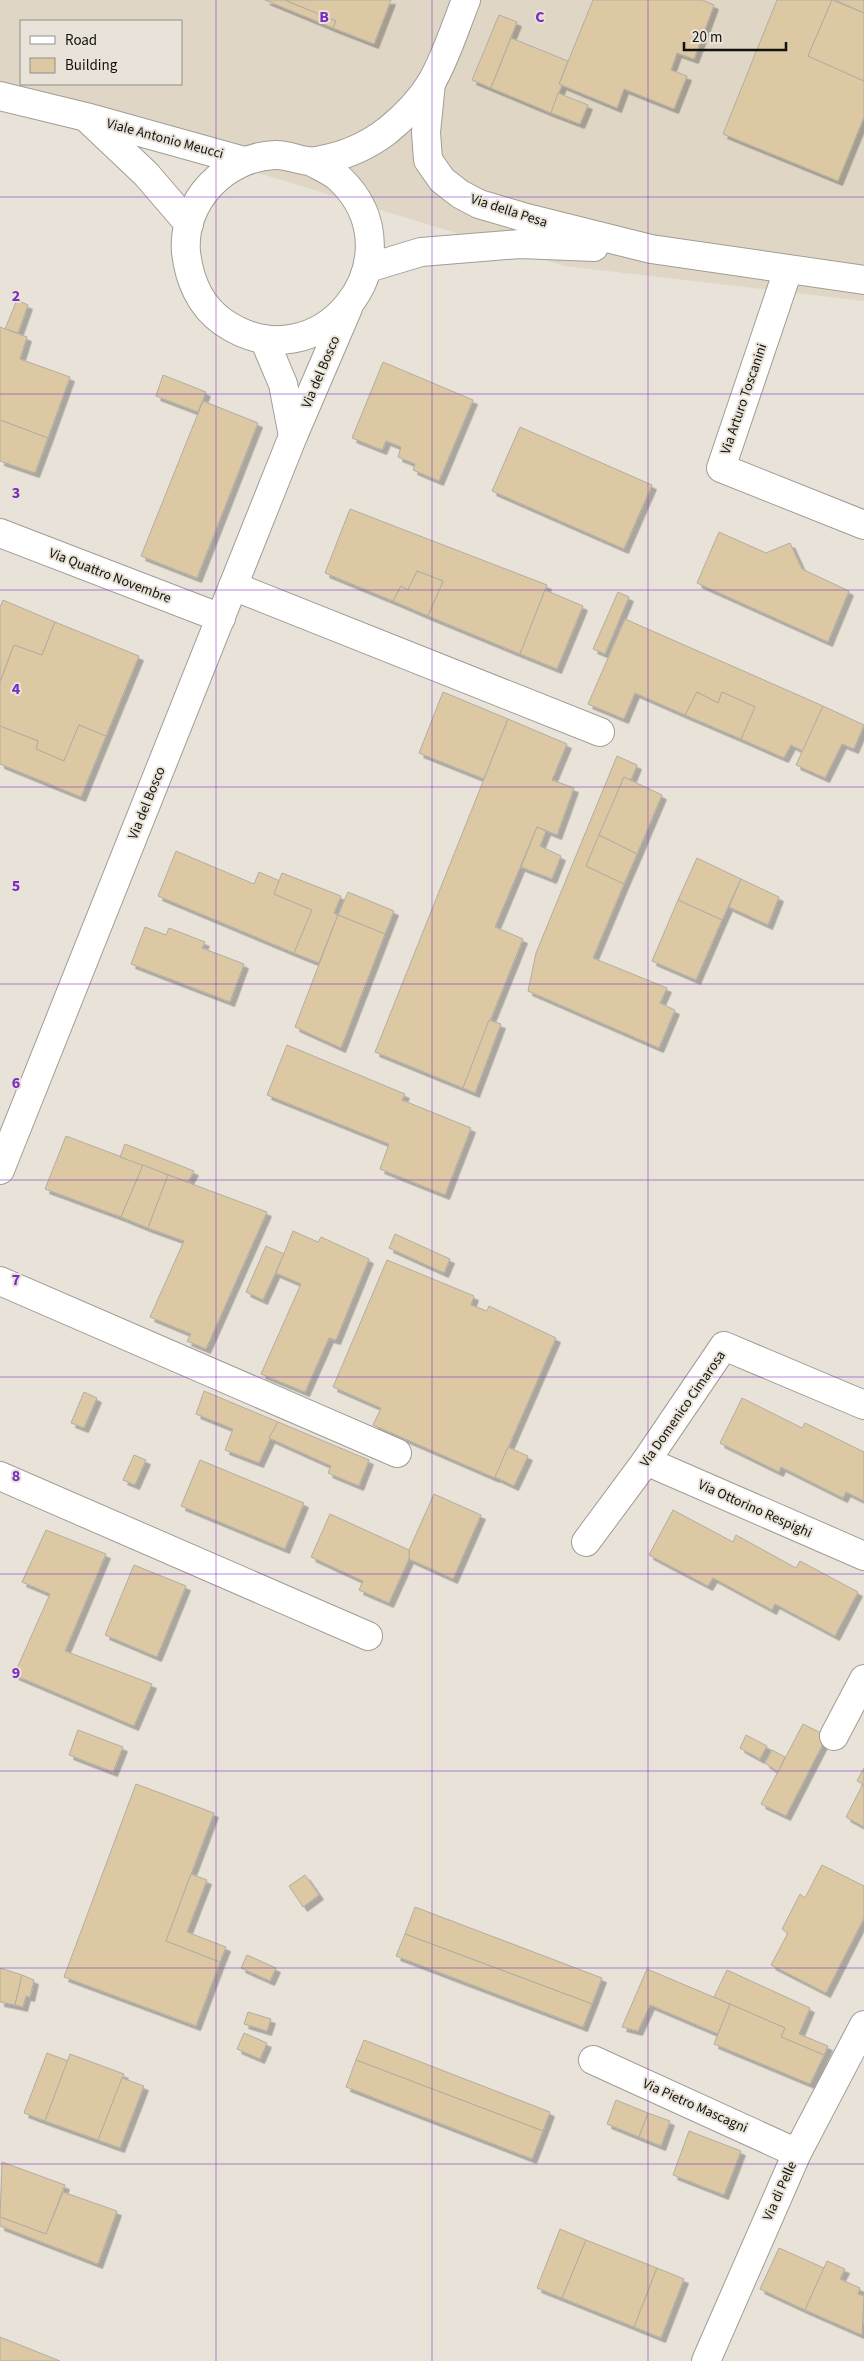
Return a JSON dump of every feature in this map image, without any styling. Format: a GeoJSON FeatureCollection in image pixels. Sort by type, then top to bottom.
{"type":"FeatureCollection","features":[{"type":"Feature","properties":{"kind":"street","name":"Via del Bosco"},"geometry":{"type":"LineString","coordinates":[[312,162],[336,158],[366,145],[405,116],[431,83],[466,0]]}},
{"type":"Feature","properties":{"kind":"street","name":"Via della Pesa"},"geometry":{"type":"LineString","coordinates":[[431,83],[426,132],[428,160],[442,180],[460,194],[479,204],[651,249],[864,280]]}},
{"type":"Feature","properties":{"kind":"street","name":"Viale Antonio Meucci"},"geometry":{"type":"LineString","coordinates":[[0,96],[86,117],[244,161]]}},
{"type":"Feature","properties":{"kind":"street","name":"Viale Antonio Meucci"},"geometry":{"type":"LineString","coordinates":[[86,117],[146,174],[189,224]]}},
{"type":"Feature","properties":{"kind":"street","name":"Via del Bosco"},"geometry":{"type":"LineString","coordinates":[[0,1170],[10,1116],[221,618],[293,436],[348,308],[368,268],[370,236],[360,204],[340,179],[312,162],[276,154],[244,161],[227,170],[203,192],[193,209],[185,240],[188,272],[200,298],[222,321],[243,333],[264,339],[296,338],[323,328],[348,308]]}},
{"type":"Feature","properties":{"kind":"street","name":"Via della Pesa"},"geometry":{"type":"LineString","coordinates":[[368,268],[421,252],[520,244],[651,249]]}},
{"type":"Feature","properties":{"kind":"street","name":"Via Arturo Toscanini"},"geometry":{"type":"LineString","coordinates":[[788,270],[721,468],[864,525]]}},
{"type":"Feature","properties":{"kind":"street","name":"Via del Bosco"},"geometry":{"type":"LineString","coordinates":[[264,339],[283,384],[293,436]]}},
{"type":"Feature","properties":{"kind":"street","name":"Via Quattro Novembre"},"geometry":{"type":"LineString","coordinates":[[0,533],[221,618]]}},
{"type":"Feature","properties":{"kind":"street"},"geometry":{"type":"LineString","coordinates":[[233,586],[600,732]]}},
{"type":"Feature","properties":{"kind":"street"},"geometry":{"type":"LineString","coordinates":[[0,1282],[397,1454]]}},
{"type":"Feature","properties":{"kind":"street","name":"Via Domenico Cimarosa"},"geometry":{"type":"LineString","coordinates":[[586,1542],[646,1461],[724,1346],[864,1405]]}},
{"type":"Feature","properties":{"kind":"street","name":"Via Ottorino Respighi"},"geometry":{"type":"LineString","coordinates":[[646,1461],[864,1556]]}},
{"type":"Feature","properties":{"kind":"street"},"geometry":{"type":"LineString","coordinates":[[0,1476],[368,1636]]}},
{"type":"Feature","properties":{"kind":"street"},"geometry":{"type":"LineString","coordinates":[[834,1736],[864,1679]]}},
{"type":"Feature","properties":{"kind":"street","name":"Via di Pelle"},"geometry":{"type":"LineString","coordinates":[[706,2361],[797,2153],[864,2025]]}},
{"type":"Feature","properties":{"kind":"street","name":"Via Pietro Mascagni"},"geometry":{"type":"LineString","coordinates":[[593,2060],[797,2153]]}},
{"type":"Feature","properties":{"kind":"shaded area"},"geometry":{"type":"Polygon","coordinates":[[[0,0],[864,0],[864,301],[565,266],[0,95],[0,0]]]}},
{"type":"Feature","properties":{"kind":"building"},"geometry":{"type":"Polygon","coordinates":[[[265,0],[285,0],[336,21],[333,28],[265,0]]]}},
{"type":"Feature","properties":{"kind":"building"},"geometry":{"type":"Polygon","coordinates":[[[285,0],[391,0],[374,44],[333,28],[336,21],[285,0]]]}},
{"type":"Feature","properties":{"kind":"building"},"geometry":{"type":"Polygon","coordinates":[[[593,0],[702,0],[714,5],[694,59],[677,53],[671,70],[687,76],[674,109],[624,89],[617,108],[559,84],[593,0]]]}},
{"type":"Feature","properties":{"kind":"building"},"geometry":{"type":"Polygon","coordinates":[[[777,0],[832,0],[808,56],[864,81],[864,117],[838,181],[723,134],[777,0]]]}},
{"type":"Feature","properties":{"kind":"building"},"geometry":{"type":"Polygon","coordinates":[[[832,0],[864,13],[864,81],[808,56],[832,0]]]}},
{"type":"Feature","properties":{"kind":"building"},"geometry":{"type":"Polygon","coordinates":[[[835,0],[864,0],[864,13],[835,0]]]}},
{"type":"Feature","properties":{"kind":"building"},"geometry":{"type":"Polygon","coordinates":[[[499,15],[517,22],[491,88],[472,80],[499,15]]]}},
{"type":"Feature","properties":{"kind":"building"},"geometry":{"type":"Polygon","coordinates":[[[511,38],[568,61],[559,84],[562,85],[551,113],[491,88],[511,38]]]}},
{"type":"Feature","properties":{"kind":"building"},"geometry":{"type":"Polygon","coordinates":[[[558,93],[588,105],[580,124],[551,113],[558,93]]]}},
{"type":"Feature","properties":{"kind":"building"},"geometry":{"type":"Polygon","coordinates":[[[17,300],[28,305],[18,333],[5,329],[17,300]]]}},
{"type":"Feature","properties":{"kind":"building"},"geometry":{"type":"Polygon","coordinates":[[[0,327],[27,337],[20,359],[70,377],[48,438],[0,420],[0,327]]]}},
{"type":"Feature","properties":{"kind":"building"},"geometry":{"type":"Polygon","coordinates":[[[383,362],[473,400],[439,481],[413,470],[415,464],[398,457],[401,447],[386,441],[382,450],[352,438],[383,362]]]}},
{"type":"Feature","properties":{"kind":"building"},"geometry":{"type":"Polygon","coordinates":[[[163,375],[206,392],[198,412],[156,396],[163,375]]]}},
{"type":"Feature","properties":{"kind":"building"},"geometry":{"type":"Polygon","coordinates":[[[203,401],[258,423],[197,578],[141,556],[203,401]]]}},
{"type":"Feature","properties":{"kind":"building"},"geometry":{"type":"Polygon","coordinates":[[[0,420],[48,438],[35,473],[0,461],[0,420]]]}},
{"type":"Feature","properties":{"kind":"building"},"geometry":{"type":"Polygon","coordinates":[[[520,427],[652,485],[624,549],[492,491],[520,427]]]}},
{"type":"Feature","properties":{"kind":"building"},"geometry":{"type":"Polygon","coordinates":[[[350,509],[547,585],[520,654],[428,616],[443,581],[417,571],[408,590],[401,586],[393,601],[325,573],[350,509]]]}},
{"type":"Feature","properties":{"kind":"building"},"geometry":{"type":"Polygon","coordinates":[[[719,532],[766,553],[790,543],[802,569],[849,591],[828,642],[697,583],[719,532]]]}},
{"type":"Feature","properties":{"kind":"building"},"geometry":{"type":"Polygon","coordinates":[[[417,571],[443,581],[428,616],[393,601],[401,586],[408,590],[417,571]]]}},
{"type":"Feature","properties":{"kind":"building"},"geometry":{"type":"Polygon","coordinates":[[[545,590],[583,606],[557,669],[520,654],[545,590]]]}},
{"type":"Feature","properties":{"kind":"building"},"geometry":{"type":"Polygon","coordinates":[[[618,592],[629,597],[605,654],[593,649],[618,592]]]}},
{"type":"Feature","properties":{"kind":"building"},"geometry":{"type":"Polygon","coordinates":[[[3,600],[55,622],[42,655],[14,645],[0,682],[0,607],[3,600]]]}},
{"type":"Feature","properties":{"kind":"building"},"geometry":{"type":"Polygon","coordinates":[[[625,619],[823,706],[803,751],[791,745],[784,758],[741,739],[755,707],[722,692],[718,703],[697,692],[685,715],[635,693],[624,719],[588,704],[625,619]]]}},
{"type":"Feature","properties":{"kind":"building"},"geometry":{"type":"Polygon","coordinates":[[[55,622],[139,656],[106,736],[79,725],[64,761],[36,749],[38,741],[0,726],[0,682],[14,645],[42,655],[55,622]]]}},
{"type":"Feature","properties":{"kind":"building"},"geometry":{"type":"Polygon","coordinates":[[[443,692],[508,719],[484,779],[419,753],[443,692]]]}},
{"type":"Feature","properties":{"kind":"building"},"geometry":{"type":"Polygon","coordinates":[[[697,692],[718,703],[722,692],[755,707],[741,739],[685,715],[697,692]]]}},
{"type":"Feature","properties":{"kind":"building"},"geometry":{"type":"Polygon","coordinates":[[[823,706],[864,725],[854,749],[842,744],[825,778],[796,765],[823,706]]]}},
{"type":"Feature","properties":{"kind":"building"},"geometry":{"type":"Polygon","coordinates":[[[508,719],[567,744],[552,780],[574,788],[557,835],[537,827],[495,927],[523,939],[463,1088],[375,1052],[508,719]]]}},
{"type":"Feature","properties":{"kind":"building"},"geometry":{"type":"Polygon","coordinates":[[[79,725],[106,736],[81,797],[0,764],[0,726],[38,741],[36,749],[64,761],[79,725]]]}},
{"type":"Feature","properties":{"kind":"building"},"geometry":{"type":"Polygon","coordinates":[[[617,756],[637,765],[631,780],[624,777],[586,866],[624,884],[593,958],[667,988],[660,1003],[675,1010],[659,1048],[528,991],[536,953],[617,756]]]}},
{"type":"Feature","properties":{"kind":"building"},"geometry":{"type":"Polygon","coordinates":[[[624,777],[662,795],[637,854],[599,835],[624,777]]]}},
{"type":"Feature","properties":{"kind":"building"},"geometry":{"type":"Polygon","coordinates":[[[537,827],[546,831],[540,846],[561,856],[552,879],[521,867],[537,827]]]}},
{"type":"Feature","properties":{"kind":"building"},"geometry":{"type":"Polygon","coordinates":[[[599,835],[637,854],[624,884],[586,866],[599,835]]]}},
{"type":"Feature","properties":{"kind":"building"},"geometry":{"type":"Polygon","coordinates":[[[176,851],[254,884],[259,872],[280,881],[274,894],[312,910],[294,953],[158,896],[176,851]]]}},
{"type":"Feature","properties":{"kind":"building"},"geometry":{"type":"Polygon","coordinates":[[[697,858],[741,879],[722,920],[678,900],[697,858]]]}},
{"type":"Feature","properties":{"kind":"building"},"geometry":{"type":"Polygon","coordinates":[[[282,873],[341,896],[334,913],[338,915],[319,963],[294,953],[312,910],[274,894],[282,873]]]}},
{"type":"Feature","properties":{"kind":"building"},"geometry":{"type":"Polygon","coordinates":[[[741,879],[779,897],[768,925],[729,907],[741,879]]]}},
{"type":"Feature","properties":{"kind":"building"},"geometry":{"type":"Polygon","coordinates":[[[348,892],[394,911],[385,934],[338,915],[348,892]]]}},
{"type":"Feature","properties":{"kind":"building"},"geometry":{"type":"Polygon","coordinates":[[[678,900],[722,920],[696,980],[652,961],[678,900]]]}},
{"type":"Feature","properties":{"kind":"building"},"geometry":{"type":"Polygon","coordinates":[[[338,915],[385,934],[341,1048],[295,1027],[338,915]]]}},
{"type":"Feature","properties":{"kind":"building"},"geometry":{"type":"Polygon","coordinates":[[[145,927],[166,935],[169,928],[205,942],[202,948],[244,964],[230,1002],[131,964],[145,927]]]}},
{"type":"Feature","properties":{"kind":"building"},"geometry":{"type":"Polygon","coordinates":[[[489,1020],[501,1024],[475,1093],[463,1088],[489,1020]]]}},
{"type":"Feature","properties":{"kind":"building"},"geometry":{"type":"Polygon","coordinates":[[[287,1045],[405,1094],[402,1100],[471,1128],[445,1195],[380,1169],[389,1144],[267,1095],[287,1045]]]}},
{"type":"Feature","properties":{"kind":"building"},"geometry":{"type":"Polygon","coordinates":[[[66,1136],[143,1165],[121,1217],[45,1189],[66,1136]]]}},
{"type":"Feature","properties":{"kind":"building"},"geometry":{"type":"Polygon","coordinates":[[[125,1144],[194,1171],[188,1182],[120,1157],[125,1144]]]}},
{"type":"Feature","properties":{"kind":"building"},"geometry":{"type":"Polygon","coordinates":[[[143,1165],[168,1175],[148,1228],[121,1217],[143,1165]]]}},
{"type":"Feature","properties":{"kind":"building"},"geometry":{"type":"Polygon","coordinates":[[[168,1175],[267,1212],[206,1349],[187,1341],[191,1334],[150,1317],[184,1241],[148,1228],[168,1175]]]}},
{"type":"Feature","properties":{"kind":"building"},"geometry":{"type":"Polygon","coordinates":[[[293,1231],[318,1242],[321,1237],[369,1259],[336,1340],[329,1338],[305,1392],[261,1374],[301,1284],[276,1273],[293,1231]]]}},
{"type":"Feature","properties":{"kind":"building"},"geometry":{"type":"Polygon","coordinates":[[[395,1234],[450,1259],[444,1273],[389,1248],[395,1234]]]}},
{"type":"Feature","properties":{"kind":"building"},"geometry":{"type":"Polygon","coordinates":[[[266,1246],[284,1254],[263,1300],[246,1292],[266,1246]]]}},
{"type":"Feature","properties":{"kind":"building"},"geometry":{"type":"Polygon","coordinates":[[[387,1260],[474,1296],[471,1305],[487,1311],[489,1306],[556,1338],[495,1478],[373,1425],[381,1408],[333,1387],[387,1260]]]}},
{"type":"Feature","properties":{"kind":"building"},"geometry":{"type":"Polygon","coordinates":[[[204,1391],[278,1422],[259,1463],[225,1450],[233,1429],[196,1414],[204,1391]]]}},
{"type":"Feature","properties":{"kind":"building"},"geometry":{"type":"Polygon","coordinates":[[[84,1392],[97,1398],[84,1428],[71,1423],[84,1392]]]}},
{"type":"Feature","properties":{"kind":"building"},"geometry":{"type":"Polygon","coordinates":[[[742,1398],[802,1428],[805,1423],[864,1452],[864,1501],[846,1492],[843,1498],[781,1467],[779,1472],[720,1443],[742,1398]]]}},
{"type":"Feature","properties":{"kind":"building"},"geometry":{"type":"Polygon","coordinates":[[[278,1422],[369,1460],[359,1486],[328,1473],[331,1466],[269,1438],[278,1422]]]}},
{"type":"Feature","properties":{"kind":"building"},"geometry":{"type":"Polygon","coordinates":[[[508,1447],[528,1456],[514,1486],[495,1477],[508,1447]]]}},
{"type":"Feature","properties":{"kind":"building"},"geometry":{"type":"Polygon","coordinates":[[[134,1455],[146,1460],[135,1485],[123,1480],[134,1455]]]}},
{"type":"Feature","properties":{"kind":"building"},"geometry":{"type":"Polygon","coordinates":[[[200,1460],[304,1503],[285,1549],[181,1506],[200,1460]]]}},
{"type":"Feature","properties":{"kind":"building"},"geometry":{"type":"Polygon","coordinates":[[[434,1494],[481,1515],[453,1579],[409,1559],[409,1550],[434,1494]]]}},
{"type":"Feature","properties":{"kind":"building"},"geometry":{"type":"Polygon","coordinates":[[[673,1510],[733,1542],[736,1535],[796,1568],[800,1561],[858,1592],[835,1636],[775,1604],[772,1610],[713,1578],[708,1586],[649,1555],[673,1510]]]}},
{"type":"Feature","properties":{"kind":"building"},"geometry":{"type":"Polygon","coordinates":[[[330,1514],[409,1550],[409,1559],[389,1603],[359,1590],[363,1581],[311,1557],[330,1514]]]}},
{"type":"Feature","properties":{"kind":"building"},"geometry":{"type":"Polygon","coordinates":[[[46,1530],[106,1554],[65,1651],[152,1684],[134,1726],[14,1675],[50,1594],[22,1582],[46,1530]]]}},
{"type":"Feature","properties":{"kind":"building"},"geometry":{"type":"Polygon","coordinates":[[[134,1565],[186,1586],[157,1657],[105,1635],[134,1565]]]}},
{"type":"Feature","properties":{"kind":"building"},"geometry":{"type":"Polygon","coordinates":[[[803,1724],[827,1736],[786,1816],[761,1804],[803,1724]]]}},
{"type":"Feature","properties":{"kind":"building"},"geometry":{"type":"Polygon","coordinates":[[[78,1730],[123,1747],[113,1772],[69,1755],[78,1730]]]}},
{"type":"Feature","properties":{"kind":"building"},"geometry":{"type":"Polygon","coordinates":[[[746,1735],[767,1746],[760,1759],[740,1748],[746,1735]]]}},
{"type":"Feature","properties":{"kind":"building"},"geometry":{"type":"Polygon","coordinates":[[[772,1750],[785,1757],[778,1772],[765,1763],[772,1750]]]}},
{"type":"Feature","properties":{"kind":"building"},"geometry":{"type":"Polygon","coordinates":[[[864,1768],[864,1827],[846,1817],[863,1784],[857,1781],[864,1768]]]}},
{"type":"Feature","properties":{"kind":"building"},"geometry":{"type":"Polygon","coordinates":[[[136,1784],[214,1813],[166,1941],[220,1962],[196,2026],[64,1977],[136,1784]]]}},
{"type":"Feature","properties":{"kind":"building"},"geometry":{"type":"Polygon","coordinates":[[[822,1865],[864,1886],[864,1918],[826,1993],[771,1965],[788,1933],[782,1929],[800,1894],[805,1898],[822,1865]]]}},
{"type":"Feature","properties":{"kind":"building"},"geometry":{"type":"Polygon","coordinates":[[[191,1874],[207,1880],[187,1932],[226,1947],[220,1962],[166,1941],[191,1874]]]}},
{"type":"Feature","properties":{"kind":"building"},"geometry":{"type":"Polygon","coordinates":[[[305,1875],[319,1895],[303,1907],[289,1886],[305,1875]]]}},
{"type":"Feature","properties":{"kind":"building"},"geometry":{"type":"Polygon","coordinates":[[[415,1907],[602,1978],[592,2004],[405,1934],[415,1907]]]}},
{"type":"Feature","properties":{"kind":"building"},"geometry":{"type":"Polygon","coordinates":[[[405,1934],[592,2004],[583,2027],[396,1956],[405,1934]]]}},
{"type":"Feature","properties":{"kind":"building"},"geometry":{"type":"Polygon","coordinates":[[[247,1955],[276,1968],[270,1981],[241,1968],[247,1955]]]}},
{"type":"Feature","properties":{"kind":"building"},"geometry":{"type":"Polygon","coordinates":[[[0,1968],[22,1975],[15,2005],[0,2002],[0,1968]]]}},
{"type":"Feature","properties":{"kind":"building"},"geometry":{"type":"Polygon","coordinates":[[[647,1969],[730,2004],[718,2034],[650,2005],[638,2031],[622,2027],[647,1969]]]}},
{"type":"Feature","properties":{"kind":"building"},"geometry":{"type":"Polygon","coordinates":[[[727,1970],[810,2008],[799,2034],[828,2046],[824,2055],[781,2037],[785,2028],[714,1997],[727,1970]]]}},
{"type":"Feature","properties":{"kind":"building"},"geometry":{"type":"Polygon","coordinates":[[[22,1975],[34,1980],[30,1997],[26,1996],[23,2007],[15,2005],[22,1975]]]}},
{"type":"Feature","properties":{"kind":"building"},"geometry":{"type":"Polygon","coordinates":[[[730,2004],[785,2028],[781,2037],[824,2055],[810,2084],[714,2044],[730,2004]]]}},
{"type":"Feature","properties":{"kind":"building"},"geometry":{"type":"Polygon","coordinates":[[[248,2012],[271,2019],[267,2031],[244,2024],[248,2012]]]}},
{"type":"Feature","properties":{"kind":"building"},"geometry":{"type":"Polygon","coordinates":[[[244,2033],[267,2043],[260,2059],[237,2049],[244,2033]]]}},
{"type":"Feature","properties":{"kind":"building"},"geometry":{"type":"Polygon","coordinates":[[[364,2040],[550,2112],[543,2131],[356,2060],[364,2040]]]}},
{"type":"Feature","properties":{"kind":"building"},"geometry":{"type":"Polygon","coordinates":[[[47,2053],[68,2061],[45,2121],[24,2113],[47,2053]]]}},
{"type":"Feature","properties":{"kind":"building"},"geometry":{"type":"Polygon","coordinates":[[[70,2054],[124,2074],[98,2140],[45,2121],[70,2054]]]}},
{"type":"Feature","properties":{"kind":"building"},"geometry":{"type":"Polygon","coordinates":[[[356,2060],[543,2131],[532,2159],[346,2087],[356,2060]]]}},
{"type":"Feature","properties":{"kind":"building"},"geometry":{"type":"Polygon","coordinates":[[[122,2078],[144,2086],[120,2148],[98,2140],[122,2078]]]}},
{"type":"Feature","properties":{"kind":"building"},"geometry":{"type":"Polygon","coordinates":[[[616,2100],[648,2113],[639,2137],[607,2124],[616,2100]]]}},
{"type":"Feature","properties":{"kind":"building"},"geometry":{"type":"Polygon","coordinates":[[[648,2113],[670,2121],[661,2146],[639,2137],[648,2113]]]}},
{"type":"Feature","properties":{"kind":"building"},"geometry":{"type":"Polygon","coordinates":[[[689,2131],[741,2151],[724,2195],[673,2175],[689,2131]]]}},
{"type":"Feature","properties":{"kind":"building"},"geometry":{"type":"Polygon","coordinates":[[[2,2162],[65,2185],[46,2234],[0,2217],[2,2162]]]}},
{"type":"Feature","properties":{"kind":"building"},"geometry":{"type":"Polygon","coordinates":[[[63,2192],[117,2211],[98,2264],[0,2226],[0,2217],[46,2234],[63,2192]]]}},
{"type":"Feature","properties":{"kind":"building"},"geometry":{"type":"Polygon","coordinates":[[[560,2229],[586,2240],[562,2298],[537,2288],[560,2229]]]}},
{"type":"Feature","properties":{"kind":"building"},"geometry":{"type":"Polygon","coordinates":[[[586,2240],[657,2268],[634,2327],[562,2298],[586,2240]]]}},
{"type":"Feature","properties":{"kind":"building"},"geometry":{"type":"Polygon","coordinates":[[[779,2248],[824,2268],[805,2310],[760,2289],[779,2248]]]}},
{"type":"Feature","properties":{"kind":"building"},"geometry":{"type":"Polygon","coordinates":[[[827,2261],[845,2269],[840,2279],[860,2288],[858,2294],[864,2296],[862,2335],[805,2310],[827,2261]]]}},
{"type":"Feature","properties":{"kind":"building"},"geometry":{"type":"Polygon","coordinates":[[[657,2268],[684,2279],[661,2338],[634,2327],[657,2268]]]}},
{"type":"Feature","properties":{"kind":"building"},"geometry":{"type":"Polygon","coordinates":[[[0,2337],[60,2361],[0,2361],[0,2337]]]}}]}
